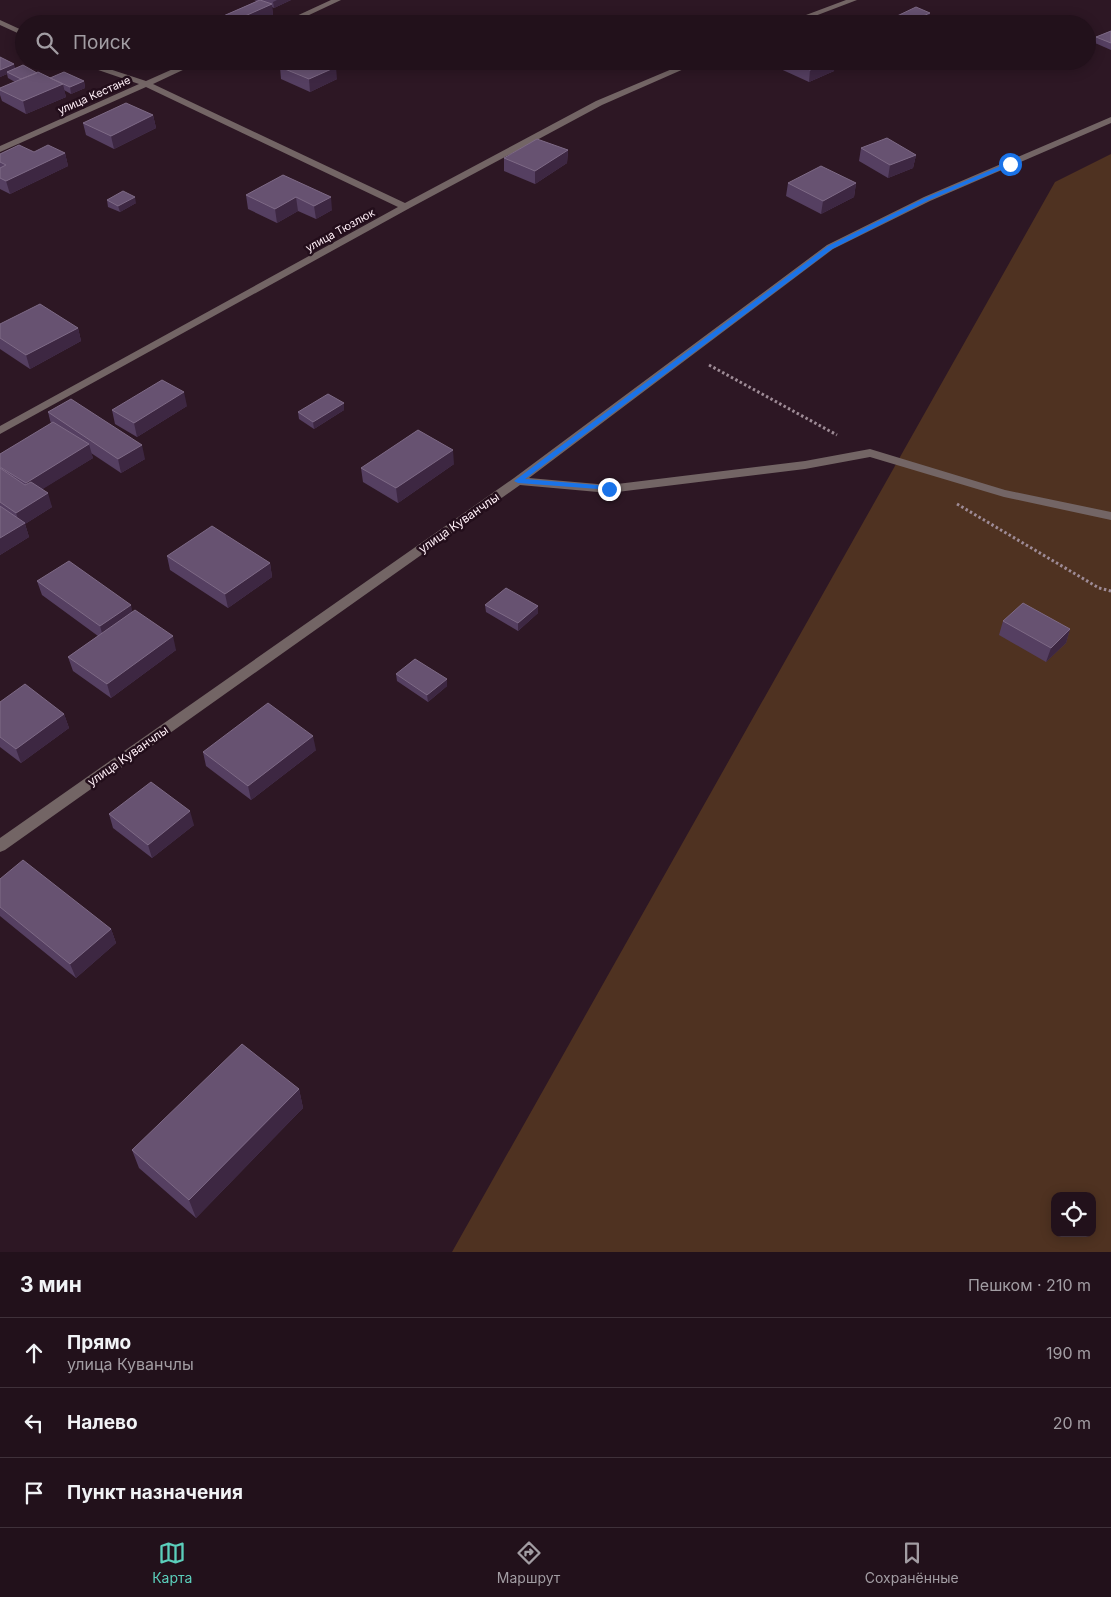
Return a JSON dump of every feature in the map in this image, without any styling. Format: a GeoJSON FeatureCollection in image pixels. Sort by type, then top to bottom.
{"type":"FeatureCollection","features":[{"type":"Feature","properties":{"kind":"street"},"geometry":{"type":"LineString","coordinates":[[303,15],[337,0]]}},
{"type":"Feature","properties":{"kind":"street"},"geometry":{"type":"LineString","coordinates":[[811,15],[852,0]]}},
{"type":"Feature","properties":{"kind":"street"},"geometry":{"type":"LineString","coordinates":[[0,22],[15,30]]}},
{"type":"Feature","properties":{"kind":"street"},"geometry":{"type":"LineString","coordinates":[[103,70],[146,84],[405,207]]}},
{"type":"Feature","properties":{"kind":"street","name":"улица Кестане"},"geometry":{"type":"LineString","coordinates":[[0,149],[178,70]]}},
{"type":"Feature","properties":{"kind":"street","name":"улица Тюзлюк"},"geometry":{"type":"LineString","coordinates":[[0,431],[405,207],[599,103],[677,70]]}},
{"type":"Feature","properties":{"kind":"street","name":"улица Куванчлы"},"geometry":{"type":"LineString","coordinates":[[0,846],[518,481],[830,247],[927,199],[1111,120]]}},
{"type":"Feature","properties":{"kind":"street"},"geometry":{"type":"LineString","coordinates":[[518,481],[609,489],[805,465],[870,453],[1004,494],[1111,516]]}},
{"type":"Feature","properties":{"kind":"shaded area"},"geometry":{"type":"Polygon","coordinates":[[[1111,154],[1111,1252],[452,1252],[1055,182],[1111,154]]]}},
{"type":"Feature","properties":{"kind":"building"},"geometry":{"type":"Polygon","coordinates":[[[260,0],[272,4],[247,15],[226,15],[260,0]]]}},
{"type":"Feature","properties":{"kind":"building"},"geometry":{"type":"Polygon","coordinates":[[[916,7],[930,13],[925,15],[899,15],[916,7]]]}},
{"type":"Feature","properties":{"kind":"building"},"geometry":{"type":"Polygon","coordinates":[[[1111,31],[1111,43],[1096,37],[1111,31]]]}},
{"type":"Feature","properties":{"kind":"building"},"geometry":{"type":"Polygon","coordinates":[[[0,57],[14,64],[0,70],[0,57]]]}},
{"type":"Feature","properties":{"kind":"building"},"geometry":{"type":"Polygon","coordinates":[[[15,68],[32,70],[37,73],[21,79],[7,72],[15,68]]]}},
{"type":"Feature","properties":{"kind":"building"},"geometry":{"type":"Polygon","coordinates":[[[287,70],[329,70],[309,79],[287,70]]]}},
{"type":"Feature","properties":{"kind":"building"},"geometry":{"type":"Polygon","coordinates":[[[38,72],[63,84],[23,101],[0,90],[0,88],[38,72]]]}},
{"type":"Feature","properties":{"kind":"building"},"geometry":{"type":"Polygon","coordinates":[[[64,72],[84,81],[70,87],[50,78],[64,72]]]}},
{"type":"Feature","properties":{"kind":"building"},"geometry":{"type":"Polygon","coordinates":[[[126,103],[153,115],[111,136],[83,123],[126,103]]]}},
{"type":"Feature","properties":{"kind":"building"},"geometry":{"type":"Polygon","coordinates":[[[887,138],[916,155],[890,165],[861,148],[887,138]]]}},
{"type":"Feature","properties":{"kind":"building"},"geometry":{"type":"Polygon","coordinates":[[[537,139],[568,150],[535,171],[504,158],[537,139]]]}},
{"type":"Feature","properties":{"kind":"building"},"geometry":{"type":"Polygon","coordinates":[[[19,145],[34,152],[48,145],[65,153],[6,181],[0,178],[0,168],[6,165],[0,162],[0,154],[19,145]]]}},
{"type":"Feature","properties":{"kind":"building"},"geometry":{"type":"Polygon","coordinates":[[[821,166],[856,183],[823,201],[788,183],[821,166]]]}},
{"type":"Feature","properties":{"kind":"building"},"geometry":{"type":"Polygon","coordinates":[[[283,175],[331,197],[314,206],[296,197],[275,209],[246,195],[283,175]]]}},
{"type":"Feature","properties":{"kind":"building"},"geometry":{"type":"Polygon","coordinates":[[[123,191],[135,197],[118,206],[107,200],[123,191]]]}},
{"type":"Feature","properties":{"kind":"building"},"geometry":{"type":"Polygon","coordinates":[[[40,304],[78,328],[26,355],[0,338],[0,324],[40,304]]]}},
{"type":"Feature","properties":{"kind":"building"},"geometry":{"type":"Polygon","coordinates":[[[162,380],[184,392],[134,423],[112,410],[162,380]]]}},
{"type":"Feature","properties":{"kind":"building"},"geometry":{"type":"Polygon","coordinates":[[[328,394],[344,403],[313,422],[298,412],[328,394]]]}},
{"type":"Feature","properties":{"kind":"building"},"geometry":{"type":"Polygon","coordinates":[[[71,399],[142,445],[118,459],[48,412],[71,399]]]}},
{"type":"Feature","properties":{"kind":"building"},"geometry":{"type":"Polygon","coordinates":[[[53,422],[89,444],[26,483],[0,467],[0,454],[53,422]]]}},
{"type":"Feature","properties":{"kind":"building"},"geometry":{"type":"Polygon","coordinates":[[[418,430],[453,450],[396,488],[361,468],[418,430]]]}},
{"type":"Feature","properties":{"kind":"building"},"geometry":{"type":"Polygon","coordinates":[[[0,468],[25,485],[31,482],[48,493],[16,513],[0,502],[0,468]]]}},
{"type":"Feature","properties":{"kind":"building"},"geometry":{"type":"Polygon","coordinates":[[[0,506],[25,523],[0,538],[0,506]]]}},
{"type":"Feature","properties":{"kind":"building"},"geometry":{"type":"Polygon","coordinates":[[[212,526],[270,563],[225,594],[167,556],[212,526]]]}},
{"type":"Feature","properties":{"kind":"building"},"geometry":{"type":"Polygon","coordinates":[[[69,561],[131,605],[100,626],[37,581],[69,561]]]}},
{"type":"Feature","properties":{"kind":"building"},"geometry":{"type":"Polygon","coordinates":[[[506,588],[538,606],[518,623],[485,605],[506,588]]]}},
{"type":"Feature","properties":{"kind":"building"},"geometry":{"type":"Polygon","coordinates":[[[1023,603],[1070,629],[1051,648],[1003,621],[1023,603]]]}},
{"type":"Feature","properties":{"kind":"building"},"geometry":{"type":"Polygon","coordinates":[[[135,610],[173,636],[107,684],[68,657],[135,610]]]}},
{"type":"Feature","properties":{"kind":"building"},"geometry":{"type":"Polygon","coordinates":[[[415,659],[447,679],[427,695],[396,674],[415,659]]]}},
{"type":"Feature","properties":{"kind":"building"},"geometry":{"type":"Polygon","coordinates":[[[25,684],[64,714],[16,749],[0,737],[0,702],[25,684]]]}},
{"type":"Feature","properties":{"kind":"building"},"geometry":{"type":"Polygon","coordinates":[[[268,703],[313,736],[248,786],[203,752],[268,703]]]}},
{"type":"Feature","properties":{"kind":"building"},"geometry":{"type":"Polygon","coordinates":[[[151,782],[190,811],[148,845],[109,814],[151,782]]]}},
{"type":"Feature","properties":{"kind":"building"},"geometry":{"type":"Polygon","coordinates":[[[23,860],[111,929],[70,964],[0,907],[0,879],[23,860]]]}},
{"type":"Feature","properties":{"kind":"building"},"geometry":{"type":"Polygon","coordinates":[[[242,1044],[299,1089],[189,1200],[132,1150],[242,1044]]]}},
{"type":"Feature","properties":{"kind":"route"},"geometry":{"type":"LineString","coordinates":[[609,489],[518,481],[830,247],[927,199],[1010,164]]}}]}
